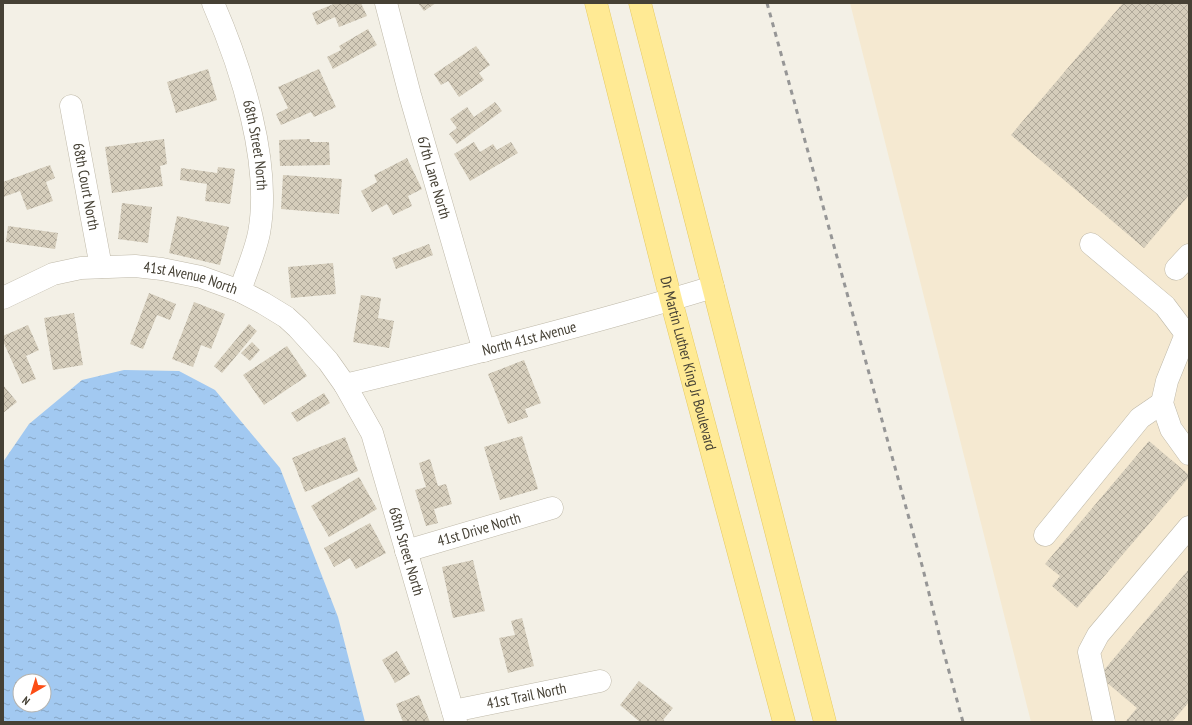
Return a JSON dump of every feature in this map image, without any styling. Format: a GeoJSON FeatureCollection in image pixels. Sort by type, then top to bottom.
{"type":"FeatureCollection","features":[{"type":"Feature","properties":{"kind":"main road","name":"Dr Martin Luther King Jr Boulevard"},"geometry":{"type":"LineString","coordinates":[[596,3],[671,300],[784,722]]}},
{"type":"Feature","properties":{"kind":"main road"},"geometry":{"type":"LineString","coordinates":[[640,3],[825,722]]}},
{"type":"Feature","properties":{"kind":"street","name":"68th Street North"},"geometry":{"type":"LineString","coordinates":[[213,3],[240,78],[256,136],[260,167],[262,194],[258,234],[240,291]]}},
{"type":"Feature","properties":{"kind":"street","name":"67th Lane North"},"geometry":{"type":"LineString","coordinates":[[386,3],[412,103],[484,352]]}},
{"type":"Feature","properties":{"kind":"street","name":"68th Court North"},"geometry":{"type":"LineString","coordinates":[[71,106],[101,266]]}},
{"type":"Feature","properties":{"kind":"street"},"geometry":{"type":"LineString","coordinates":[[1091,244],[1165,306],[1187,332],[1167,381],[1162,403],[1170,428],[1189,454]]}},
{"type":"Feature","properties":{"kind":"street","name":"41st Avenue North"},"geometry":{"type":"LineString","coordinates":[[3,298],[53,274],[81,268],[101,266],[135,266],[162,268],[202,277],[240,291],[286,317],[328,361],[345,385]]}},
{"type":"Feature","properties":{"kind":"street","name":"North 41st Avenue"},"geometry":{"type":"LineString","coordinates":[[345,385],[484,352],[713,287]]}},
{"type":"Feature","properties":{"kind":"street","name":"68th Street North"},"geometry":{"type":"LineString","coordinates":[[345,385],[372,433],[454,717]]}},
{"type":"Feature","properties":{"kind":"street"},"geometry":{"type":"LineString","coordinates":[[1045,535],[1140,418],[1162,403]]}},
{"type":"Feature","properties":{"kind":"street","name":"41st Drive North"},"geometry":{"type":"LineString","coordinates":[[406,551],[552,508]]}},
{"type":"Feature","properties":{"kind":"street"},"geometry":{"type":"LineString","coordinates":[[1104,722],[1089,652],[1098,635],[1189,527]]}},
{"type":"Feature","properties":{"kind":"street","name":"41st Trail North"},"geometry":{"type":"LineString","coordinates":[[454,717],[600,681]]}},
{"type":"Feature","properties":{"kind":"shaded area"},"geometry":{"type":"Polygon","coordinates":[[[850,3],[1189,3],[1189,722],[1031,722],[850,3]]]}},
{"type":"Feature","properties":{"kind":"water"},"geometry":{"type":"Polygon","coordinates":[[[124,370],[179,371],[215,390],[280,468],[338,617],[365,722],[3,722],[3,462],[29,424],[82,380],[124,370]]]}},
{"type":"Feature","properties":{"kind":"building"},"geometry":{"type":"Polygon","coordinates":[[[336,3],[361,3],[367,16],[339,27],[335,17],[317,25],[312,13],[336,3]]]}},
{"type":"Feature","properties":{"kind":"building"},"geometry":{"type":"Polygon","coordinates":[[[418,3],[436,3],[424,11],[418,3]]]}},
{"type":"Feature","properties":{"kind":"building"},"geometry":{"type":"Polygon","coordinates":[[[1123,3],[1189,3],[1189,195],[1144,248],[1011,135],[1123,3]]]}},
{"type":"Feature","properties":{"kind":"building"},"geometry":{"type":"Polygon","coordinates":[[[368,29],[377,45],[333,69],[327,57],[341,50],[339,46],[368,29]]]}},
{"type":"Feature","properties":{"kind":"building"},"geometry":{"type":"Polygon","coordinates":[[[476,46],[490,65],[479,73],[484,80],[459,97],[448,81],[441,85],[434,74],[476,46]]]}},
{"type":"Feature","properties":{"kind":"building"},"geometry":{"type":"Polygon","coordinates":[[[208,69],[217,100],[176,113],[167,82],[208,69]]]}},
{"type":"Feature","properties":{"kind":"building"},"geometry":{"type":"Polygon","coordinates":[[[319,69],[336,107],[314,117],[311,112],[281,125],[276,114],[288,108],[278,87],[319,69]]]}},
{"type":"Feature","properties":{"kind":"building"},"geometry":{"type":"Polygon","coordinates":[[[495,102],[502,111],[457,144],[449,134],[457,128],[450,119],[467,107],[474,117],[495,102]]]}},
{"type":"Feature","properties":{"kind":"building"},"geometry":{"type":"Polygon","coordinates":[[[164,139],[167,164],[160,166],[163,186],[112,193],[105,147],[164,139]]]}},
{"type":"Feature","properties":{"kind":"building"},"geometry":{"type":"Polygon","coordinates":[[[310,139],[310,142],[329,142],[330,165],[280,166],[279,140],[310,139]]]}},
{"type":"Feature","properties":{"kind":"building"},"geometry":{"type":"Polygon","coordinates":[[[474,142],[480,152],[493,144],[497,150],[511,142],[518,153],[470,181],[454,154],[474,142]]]}},
{"type":"Feature","properties":{"kind":"building"},"geometry":{"type":"Polygon","coordinates":[[[407,158],[422,189],[408,196],[412,206],[393,215],[387,204],[372,212],[361,191],[377,182],[374,175],[407,158]]]}},
{"type":"Feature","properties":{"kind":"building"},"geometry":{"type":"Polygon","coordinates":[[[50,165],[55,178],[46,182],[53,201],[27,210],[20,191],[3,197],[3,182],[50,165]]]}},
{"type":"Feature","properties":{"kind":"building"},"geometry":{"type":"Polygon","coordinates":[[[218,167],[235,169],[230,204],[205,201],[207,184],[180,180],[181,168],[217,173],[218,167]]]}},
{"type":"Feature","properties":{"kind":"building"},"geometry":{"type":"Polygon","coordinates":[[[283,175],[342,179],[339,214],[281,209],[283,175]]]}},
{"type":"Feature","properties":{"kind":"building"},"geometry":{"type":"Polygon","coordinates":[[[122,203],[152,207],[148,243],[118,239],[122,203]]]}},
{"type":"Feature","properties":{"kind":"building"},"geometry":{"type":"Polygon","coordinates":[[[177,216],[229,227],[220,265],[169,253],[177,216]]]}},
{"type":"Feature","properties":{"kind":"building"},"geometry":{"type":"Polygon","coordinates":[[[8,226],[58,233],[55,249],[6,242],[8,226]]]}},
{"type":"Feature","properties":{"kind":"building"},"geometry":{"type":"Polygon","coordinates":[[[429,244],[433,255],[396,269],[392,258],[429,244]]]}},
{"type":"Feature","properties":{"kind":"building"},"geometry":{"type":"Polygon","coordinates":[[[333,263],[336,294],[291,298],[288,267],[333,263]]]}},
{"type":"Feature","properties":{"kind":"building"},"geometry":{"type":"Polygon","coordinates":[[[149,293],[176,304],[170,320],[157,315],[143,349],[130,344],[149,293]]]}},
{"type":"Feature","properties":{"kind":"building"},"geometry":{"type":"Polygon","coordinates":[[[361,295],[381,298],[378,318],[394,321],[389,348],[353,342],[361,295]]]}},
{"type":"Feature","properties":{"kind":"building"},"geometry":{"type":"Polygon","coordinates":[[[194,302],[225,314],[211,349],[201,345],[193,367],[172,359],[194,302]]]}},
{"type":"Feature","properties":{"kind":"building"},"geometry":{"type":"Polygon","coordinates":[[[74,313],[83,365],[53,370],[44,318],[74,313]]]}},
{"type":"Feature","properties":{"kind":"building"},"geometry":{"type":"Polygon","coordinates":[[[249,324],[257,331],[222,373],[214,366],[249,324]]]}},
{"type":"Feature","properties":{"kind":"building"},"geometry":{"type":"Polygon","coordinates":[[[28,325],[39,350],[26,356],[36,379],[22,384],[3,341],[3,336],[28,325]]]}},
{"type":"Feature","properties":{"kind":"building"},"geometry":{"type":"Polygon","coordinates":[[[252,342],[260,350],[250,361],[241,353],[252,342]]]}},
{"type":"Feature","properties":{"kind":"building"},"geometry":{"type":"Polygon","coordinates":[[[287,346],[307,376],[264,405],[243,375],[287,346]]]}},
{"type":"Feature","properties":{"kind":"building"},"geometry":{"type":"Polygon","coordinates":[[[524,360],[541,403],[525,409],[528,417],[508,424],[488,374],[524,360]]]}},
{"type":"Feature","properties":{"kind":"building"},"geometry":{"type":"Polygon","coordinates":[[[3,385],[17,402],[3,413],[3,385]]]}},
{"type":"Feature","properties":{"kind":"building"},"geometry":{"type":"Polygon","coordinates":[[[324,393],[330,403],[297,422],[291,413],[324,393]]]}},
{"type":"Feature","properties":{"kind":"building"},"geometry":{"type":"Polygon","coordinates":[[[522,436],[538,489],[500,500],[484,447],[522,436]]]}},
{"type":"Feature","properties":{"kind":"building"},"geometry":{"type":"Polygon","coordinates":[[[345,437],[358,471],[305,492],[292,458],[345,437]]]}},
{"type":"Feature","properties":{"kind":"building"},"geometry":{"type":"Polygon","coordinates":[[[1149,441],[1189,475],[1189,477],[1077,608],[1052,586],[1060,576],[1045,564],[1149,441]]]}},
{"type":"Feature","properties":{"kind":"building"},"geometry":{"type":"Polygon","coordinates":[[[430,459],[438,486],[446,484],[452,504],[434,509],[438,523],[426,526],[415,490],[426,487],[419,463],[430,459]]]}},
{"type":"Feature","properties":{"kind":"building"},"geometry":{"type":"Polygon","coordinates":[[[359,477],[377,509],[329,537],[311,506],[359,477]]]}},
{"type":"Feature","properties":{"kind":"building"},"geometry":{"type":"Polygon","coordinates":[[[370,523],[386,553],[356,569],[350,558],[334,567],[324,548],[370,523]]]}},
{"type":"Feature","properties":{"kind":"building"},"geometry":{"type":"Polygon","coordinates":[[[473,560],[485,611],[453,618],[442,567],[473,560]]]}},
{"type":"Feature","properties":{"kind":"building"},"geometry":{"type":"Polygon","coordinates":[[[1189,569],[1189,702],[1172,722],[1125,722],[1137,708],[1099,676],[1189,569]]]}},
{"type":"Feature","properties":{"kind":"building"},"geometry":{"type":"Polygon","coordinates":[[[522,618],[534,666],[508,673],[499,638],[515,635],[511,621],[522,618]]]}},
{"type":"Feature","properties":{"kind":"building"},"geometry":{"type":"Polygon","coordinates":[[[397,651],[410,674],[395,683],[382,660],[397,651]]]}},
{"type":"Feature","properties":{"kind":"building"},"geometry":{"type":"Polygon","coordinates":[[[639,681],[673,708],[663,720],[666,722],[640,722],[620,705],[639,681]]]}},
{"type":"Feature","properties":{"kind":"building"},"geometry":{"type":"Polygon","coordinates":[[[419,695],[430,722],[403,722],[396,704],[419,695]]]}},
{"type":"Feature","properties":{"kind":"railway"},"geometry":{"type":"LineString","coordinates":[[767,3],[923,569],[963,722]]}}]}
